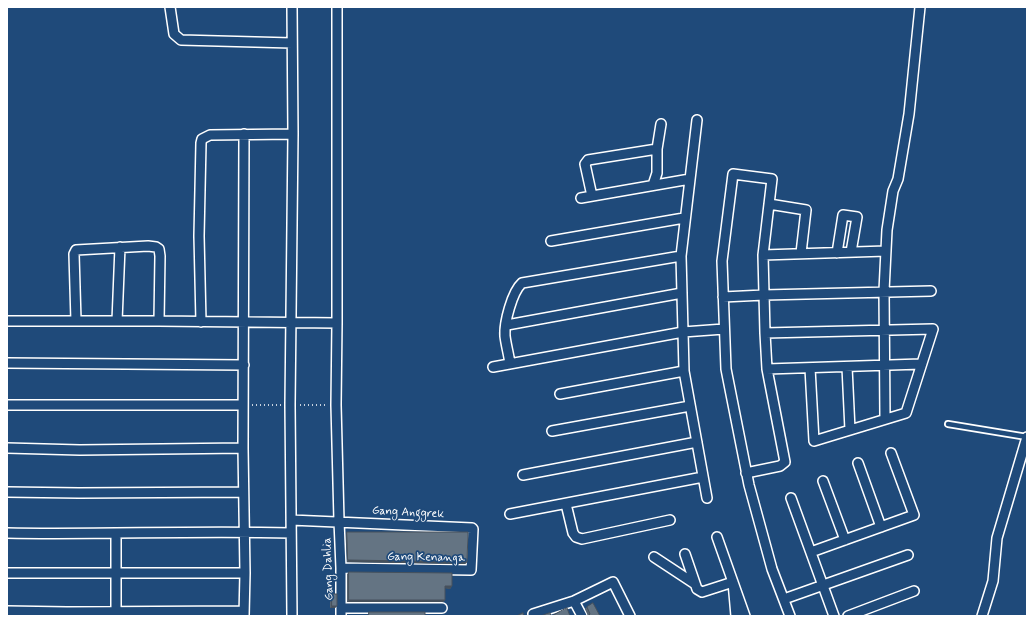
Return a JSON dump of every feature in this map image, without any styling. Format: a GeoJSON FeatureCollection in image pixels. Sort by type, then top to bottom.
{"type":"FeatureCollection","features":[{"type":"Feature","properties":{"kind":"street"},"geometry":{"type":"LineString","coordinates":[[170,7],[174,34],[180,40],[292,43]]}},
{"type":"Feature","properties":{"kind":"street"},"geometry":{"type":"LineString","coordinates":[[292,7],[294,134],[291,322],[292,616]]}},
{"type":"Feature","properties":{"kind":"street","name":"Gang Dahlia"},"geometry":{"type":"LineString","coordinates":[[337,7],[336,405],[342,612]]}},
{"type":"Feature","properties":{"kind":"street"},"geometry":{"type":"LineString","coordinates":[[885,419],[884,291],[887,230],[893,191],[898,179],[909,114],[920,7]]}},
{"type":"Feature","properties":{"kind":"street"},"geometry":{"type":"LineString","coordinates":[[697,120],[686,180],[681,256],[682,332],[684,371],[707,498]]}},
{"type":"Feature","properties":{"kind":"street"},"geometry":{"type":"LineString","coordinates":[[653,185],[656,173],[657,149],[661,124]]}},
{"type":"Feature","properties":{"kind":"street"},"geometry":{"type":"LineString","coordinates":[[7,611],[67,614],[244,613],[244,134]]}},
{"type":"Feature","properties":{"kind":"street"},"geometry":{"type":"LineString","coordinates":[[201,322],[200,236],[202,139],[210,135],[294,134]]}},
{"type":"Feature","properties":{"kind":"street"},"geometry":{"type":"LineString","coordinates":[[592,196],[585,164],[588,160],[657,149]]}},
{"type":"Feature","properties":{"kind":"street"},"geometry":{"type":"LineString","coordinates":[[656,173],[686,180]]}},
{"type":"Feature","properties":{"kind":"street"},"geometry":{"type":"LineString","coordinates":[[746,473],[780,466],[785,462],[767,369],[765,333],[763,255],[772,179],[733,174],[722,261],[726,369],[748,485],[769,558],[790,616]]}},
{"type":"Feature","properties":{"kind":"street"},"geometry":{"type":"LineString","coordinates":[[581,198],[686,180]]}},
{"type":"Feature","properties":{"kind":"street"},"geometry":{"type":"LineString","coordinates":[[769,204],[806,210],[801,253]]}},
{"type":"Feature","properties":{"kind":"street"},"geometry":{"type":"LineString","coordinates":[[837,253],[843,215],[856,217],[851,252]]}},
{"type":"Feature","properties":{"kind":"street"},"geometry":{"type":"LineString","coordinates":[[552,241],[684,218]]}},
{"type":"Feature","properties":{"kind":"street"},"geometry":{"type":"LineString","coordinates":[[76,321],[74,254],[76,250],[156,247],[159,249],[160,256],[159,321]]}},
{"type":"Feature","properties":{"kind":"street"},"geometry":{"type":"LineString","coordinates":[[117,322],[120,248]]}},
{"type":"Feature","properties":{"kind":"street"},"geometry":{"type":"LineString","coordinates":[[763,255],[886,251]]}},
{"type":"Feature","properties":{"kind":"street"},"geometry":{"type":"LineString","coordinates":[[510,364],[505,335],[510,304],[518,287],[522,283],[681,256]]}},
{"type":"Feature","properties":{"kind":"street"},"geometry":{"type":"LineString","coordinates":[[723,297],[884,291],[931,291]]}},
{"type":"Feature","properties":{"kind":"street"},"geometry":{"type":"LineString","coordinates":[[507,325],[682,293]]}},
{"type":"Feature","properties":{"kind":"street"},"geometry":{"type":"LineString","coordinates":[[7,321],[337,323]]}},
{"type":"Feature","properties":{"kind":"street"},"geometry":{"type":"LineString","coordinates":[[765,333],[933,328],[906,413],[814,441],[810,368]]}},
{"type":"Feature","properties":{"kind":"street"},"geometry":{"type":"LineString","coordinates":[[493,368],[682,332],[724,329]]}},
{"type":"Feature","properties":{"kind":"street"},"geometry":{"type":"LineString","coordinates":[[7,363],[244,365]]}},
{"type":"Feature","properties":{"kind":"street"},"geometry":{"type":"LineString","coordinates":[[767,369],[922,364]]}},
{"type":"Feature","properties":{"kind":"street"},"geometry":{"type":"LineString","coordinates":[[847,366],[850,430]]}},
{"type":"Feature","properties":{"kind":"street"},"geometry":{"type":"LineString","coordinates":[[560,394],[684,371]]}},
{"type":"Feature","properties":{"kind":"street"},"geometry":{"type":"LineString","coordinates":[[7,406],[243,405]]}},
{"type":"Feature","properties":{"kind":"street"},"geometry":{"type":"LineString","coordinates":[[552,431],[690,406]]}},
{"type":"Feature","properties":{"kind":"street"},"geometry":{"type":"LineString","coordinates":[[982,616],[993,581],[997,538],[1027,437]]}},
{"type":"Feature","properties":{"kind":"street"},"geometry":{"type":"LineString","coordinates":[[523,475],[697,442]]}},
{"type":"Feature","properties":{"kind":"street"},"geometry":{"type":"LineString","coordinates":[[7,448],[80,450],[243,448]]}},
{"type":"Feature","properties":{"kind":"street"},"geometry":{"type":"LineString","coordinates":[[811,552],[914,515],[891,453]]}},
{"type":"Feature","properties":{"kind":"street"},"geometry":{"type":"LineString","coordinates":[[858,464],[881,527]]}},
{"type":"Feature","properties":{"kind":"street"},"geometry":{"type":"LineString","coordinates":[[510,514],[703,477]]}},
{"type":"Feature","properties":{"kind":"street"},"geometry":{"type":"LineString","coordinates":[[823,481],[845,540]]}},
{"type":"Feature","properties":{"kind":"street"},"geometry":{"type":"LineString","coordinates":[[7,492],[243,492]]}},
{"type":"Feature","properties":{"kind":"street"},"geometry":{"type":"LineString","coordinates":[[791,498],[834,616]]}},
{"type":"Feature","properties":{"kind":"street"},"geometry":{"type":"LineString","coordinates":[[566,504],[573,534],[582,539],[670,520]]}},
{"type":"Feature","properties":{"kind":"street","name":"Gang Anggrek"},"geometry":{"type":"LineString","coordinates":[[291,520],[472,528],[474,531]]}},
{"type":"Feature","properties":{"kind":"street","name":"Gang Kenanga"},"geometry":{"type":"LineString","coordinates":[[341,568],[472,570],[474,531]]}},
{"type":"Feature","properties":{"kind":"street"},"geometry":{"type":"LineString","coordinates":[[7,533],[291,533]]}},
{"type":"Feature","properties":{"kind":"street"},"geometry":{"type":"LineString","coordinates":[[116,534],[116,614]]}},
{"type":"Feature","properties":{"kind":"street"},"geometry":{"type":"LineString","coordinates":[[718,537],[745,616]]}},
{"type":"Feature","properties":{"kind":"street"},"geometry":{"type":"LineString","coordinates":[[686,554],[697,589],[702,592],[733,582]]}},
{"type":"Feature","properties":{"kind":"street"},"geometry":{"type":"LineString","coordinates":[[784,599],[908,555]]}},
{"type":"Feature","properties":{"kind":"street"},"geometry":{"type":"LineString","coordinates":[[654,557],[695,584]]}},
{"type":"Feature","properties":{"kind":"street"},"geometry":{"type":"LineString","coordinates":[[7,573],[245,573]]}},
{"type":"Feature","properties":{"kind":"street"},"geometry":{"type":"LineString","coordinates":[[534,616],[533,614],[574,601],[613,582],[630,616]]}},
{"type":"Feature","properties":{"kind":"street"},"geometry":{"type":"LineString","coordinates":[[733,582],[736,616]]}},
{"type":"Feature","properties":{"kind":"street"},"geometry":{"type":"LineString","coordinates":[[848,616],[914,591]]}},
{"type":"Feature","properties":{"kind":"street"},"geometry":{"type":"LineString","coordinates":[[574,601],[582,616]]}},
{"type":"Feature","properties":{"kind":"street"},"geometry":{"type":"LineString","coordinates":[[342,612],[442,608]]}},
{"type":"Feature","properties":{"kind":"lane"},"geometry":{"type":"LineString","coordinates":[[948,424],[1027,437]]}},
{"type":"Feature","properties":{"kind":"building"},"geometry":{"type":"Polygon","coordinates":[[[347,532],[468,532],[467,562],[348,560],[347,532]]]}},
{"type":"Feature","properties":{"kind":"building"},"geometry":{"type":"Polygon","coordinates":[[[349,572],[452,573],[452,586],[445,586],[445,600],[349,600],[349,572]]]}},
{"type":"Feature","properties":{"kind":"building"},"geometry":{"type":"Polygon","coordinates":[[[332,594],[337,594],[337,606],[332,606],[332,594]]]}},
{"type":"Feature","properties":{"kind":"building"},"geometry":{"type":"Polygon","coordinates":[[[593,603],[600,616],[588,616],[590,614],[587,607],[593,603]]]}},
{"type":"Feature","properties":{"kind":"building"},"geometry":{"type":"Polygon","coordinates":[[[567,608],[570,616],[552,616],[567,608]]]}},
{"type":"Feature","properties":{"kind":"building"},"geometry":{"type":"Polygon","coordinates":[[[369,612],[425,612],[425,616],[369,616],[369,612]]]}},
{"type":"Feature","properties":{"kind":"building"},"geometry":{"type":"Polygon","coordinates":[[[523,613],[524,616],[517,616],[523,613]]]}},
{"type":"Feature","properties":{"kind":"building"},"geometry":{"type":"Polygon","coordinates":[[[550,613],[551,616],[541,616],[550,613]]]}}]}
